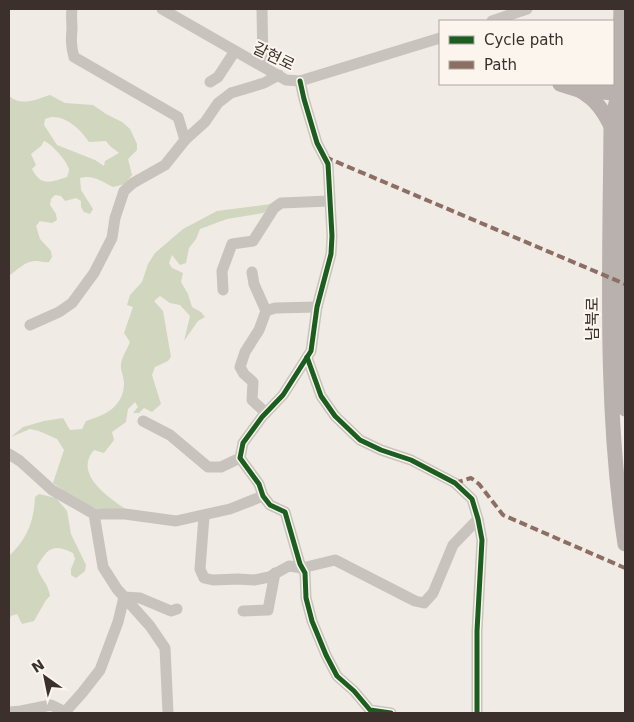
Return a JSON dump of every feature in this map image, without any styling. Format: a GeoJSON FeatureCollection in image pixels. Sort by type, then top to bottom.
{"type":"FeatureCollection","features":[{"type":"Feature","properties":{"kind":"main road","name":"남북로"},"geometry":{"type":"LineString","coordinates":[[621,9],[619,57],[622,94],[610,346],[615,455],[625,544]]}},
{"type":"Feature","properties":{"kind":"main road"},"geometry":{"type":"LineString","coordinates":[[567,85],[622,94]]}},
{"type":"Feature","properties":{"kind":"main road"},"geometry":{"type":"LineString","coordinates":[[588,88],[592,98],[620,129]]}},
{"type":"Feature","properties":{"kind":"main road","name":"남북로"},"geometry":{"type":"LineString","coordinates":[[620,129],[622,354],[625,409]]}},
{"type":"Feature","properties":{"kind":"street"},"geometry":{"type":"LineString","coordinates":[[72,9],[70,44],[74,57],[178,117],[185,140]]}},
{"type":"Feature","properties":{"kind":"street","name":"갈현로"},"geometry":{"type":"LineString","coordinates":[[162,9],[286,80],[300,81],[439,38]]}},
{"type":"Feature","properties":{"kind":"street"},"geometry":{"type":"LineString","coordinates":[[262,9],[263,66]]}},
{"type":"Feature","properties":{"kind":"street"},"geometry":{"type":"LineString","coordinates":[[495,20],[527,9]]}},
{"type":"Feature","properties":{"kind":"street"},"geometry":{"type":"LineString","coordinates":[[210,82],[218,77],[234,51]]}},
{"type":"Feature","properties":{"kind":"street"},"geometry":{"type":"LineString","coordinates":[[30,325],[59,312],[72,303],[94,273],[112,238],[115,218],[124,192],[133,184],[165,166],[185,140],[205,122],[218,103],[231,93],[264,84],[279,76]]}},
{"type":"Feature","properties":{"kind":"street"},"geometry":{"type":"LineString","coordinates":[[300,81],[317,143],[328,164],[332,236],[330,254],[317,307],[310,351],[283,395],[266,413],[243,443],[240,458],[259,484],[263,496],[270,505],[285,512],[305,573],[306,598],[312,621],[326,655],[338,676],[370,710],[390,713]]}},
{"type":"Feature","properties":{"kind":"street"},"geometry":{"type":"LineString","coordinates":[[222,290],[222,271],[232,244],[253,241],[274,208],[281,203],[329,201]]}},
{"type":"Feature","properties":{"kind":"street"},"geometry":{"type":"LineString","coordinates":[[252,272],[254,284],[266,311],[259,330],[245,352],[240,368],[253,382],[252,400],[266,413]]}},
{"type":"Feature","properties":{"kind":"street"},"geometry":{"type":"LineString","coordinates":[[266,311],[276,308],[317,307]]}},
{"type":"Feature","properties":{"kind":"street"},"geometry":{"type":"LineString","coordinates":[[307,357],[321,396],[335,416],[360,440],[381,450],[411,460],[455,483],[472,499],[482,540],[477,631],[477,713]]}},
{"type":"Feature","properties":{"kind":"street"},"geometry":{"type":"LineString","coordinates":[[143,421],[170,435],[208,468],[221,467],[240,458]]}},
{"type":"Feature","properties":{"kind":"street"},"geometry":{"type":"LineString","coordinates":[[9,454],[26,466],[52,490],[94,514],[125,514],[176,521],[230,509],[263,496]]}},
{"type":"Feature","properties":{"kind":"street"},"geometry":{"type":"LineString","coordinates":[[94,514],[103,567],[117,589],[150,626],[165,648],[168,713]]}},
{"type":"Feature","properties":{"kind":"street"},"geometry":{"type":"LineString","coordinates":[[204,516],[200,568],[204,578],[213,580],[238,578],[254,580],[289,566],[302,568],[335,560],[415,601],[424,603],[433,593],[453,544],[478,519]]}},
{"type":"Feature","properties":{"kind":"street"},"geometry":{"type":"LineString","coordinates":[[243,611],[268,610],[275,573]]}},
{"type":"Feature","properties":{"kind":"street"},"geometry":{"type":"LineString","coordinates":[[124,597],[140,598],[171,611],[177,609]]}},
{"type":"Feature","properties":{"kind":"street"},"geometry":{"type":"LineString","coordinates":[[9,712],[51,704],[64,712],[100,670],[118,622],[124,597]]}},
{"type":"Feature","properties":{"kind":"green space"},"geometry":{"type":"Polygon","coordinates":[[[50,95],[65,103],[93,105],[122,122],[130,129],[137,144],[137,150],[128,159],[132,175],[125,184],[113,187],[93,178],[80,178],[81,190],[93,209],[90,214],[84,212],[81,207],[81,201],[76,198],[65,201],[61,196],[55,195],[51,199],[50,205],[56,214],[57,220],[52,223],[40,221],[36,226],[40,239],[51,251],[52,257],[49,262],[29,262],[9,276],[9,96],[24,102],[50,95]],[[51,117],[45,119],[44,125],[57,145],[95,160],[104,166],[105,161],[119,153],[106,141],[89,142],[68,121],[51,117]],[[44,141],[31,154],[36,165],[32,169],[35,175],[47,182],[67,177],[69,169],[65,162],[44,141]]]}},
{"type":"Feature","properties":{"kind":"green space"},"geometry":{"type":"Polygon","coordinates":[[[271,204],[269,209],[263,213],[227,219],[200,229],[196,239],[189,248],[186,263],[180,265],[172,255],[169,263],[172,268],[183,273],[181,282],[188,294],[192,307],[201,312],[205,317],[198,321],[184,341],[190,316],[180,305],[170,303],[160,296],[154,301],[163,311],[171,357],[168,361],[155,367],[152,375],[161,404],[152,412],[144,408],[139,413],[133,413],[138,407],[135,402],[128,409],[126,422],[112,432],[114,440],[104,453],[94,450],[88,459],[88,469],[97,486],[130,512],[95,508],[79,502],[53,483],[64,450],[57,439],[30,429],[11,437],[23,427],[63,418],[70,430],[82,429],[86,421],[100,416],[117,404],[121,398],[124,381],[121,364],[130,342],[124,333],[133,307],[127,305],[130,295],[142,282],[148,264],[155,253],[183,229],[217,211],[271,204]]]}},
{"type":"Feature","properties":{"kind":"green space"},"geometry":{"type":"Polygon","coordinates":[[[39,494],[56,498],[67,511],[71,534],[86,565],[85,571],[76,578],[71,575],[75,559],[73,553],[60,548],[48,551],[37,566],[50,596],[34,621],[22,624],[17,614],[11,616],[9,621],[9,556],[21,543],[28,530],[33,514],[35,497],[39,494]]]}},
{"type":"Feature","properties":{"kind":"marked path"},"geometry":{"type":"LineString","coordinates":[[325,157],[625,284]]}},
{"type":"Feature","properties":{"kind":"marked path"},"geometry":{"type":"LineString","coordinates":[[455,483],[471,478],[479,484],[503,515],[625,568]]}},
{"type":"Feature","properties":{"kind":"cycle path"},"geometry":{"type":"LineString","coordinates":[[300,81],[317,143],[328,164],[332,236],[331,254],[317,307],[311,351],[283,395],[262,417],[243,443],[240,458],[259,484],[263,496],[270,505],[285,512],[300,564],[305,573],[306,598],[312,621],[337,676],[354,691],[370,710],[391,713]]}},
{"type":"Feature","properties":{"kind":"cycle path"},"geometry":{"type":"LineString","coordinates":[[307,357],[321,396],[335,416],[360,440],[381,450],[411,460],[455,483],[472,499],[482,540],[477,631],[477,713]]}}]}
